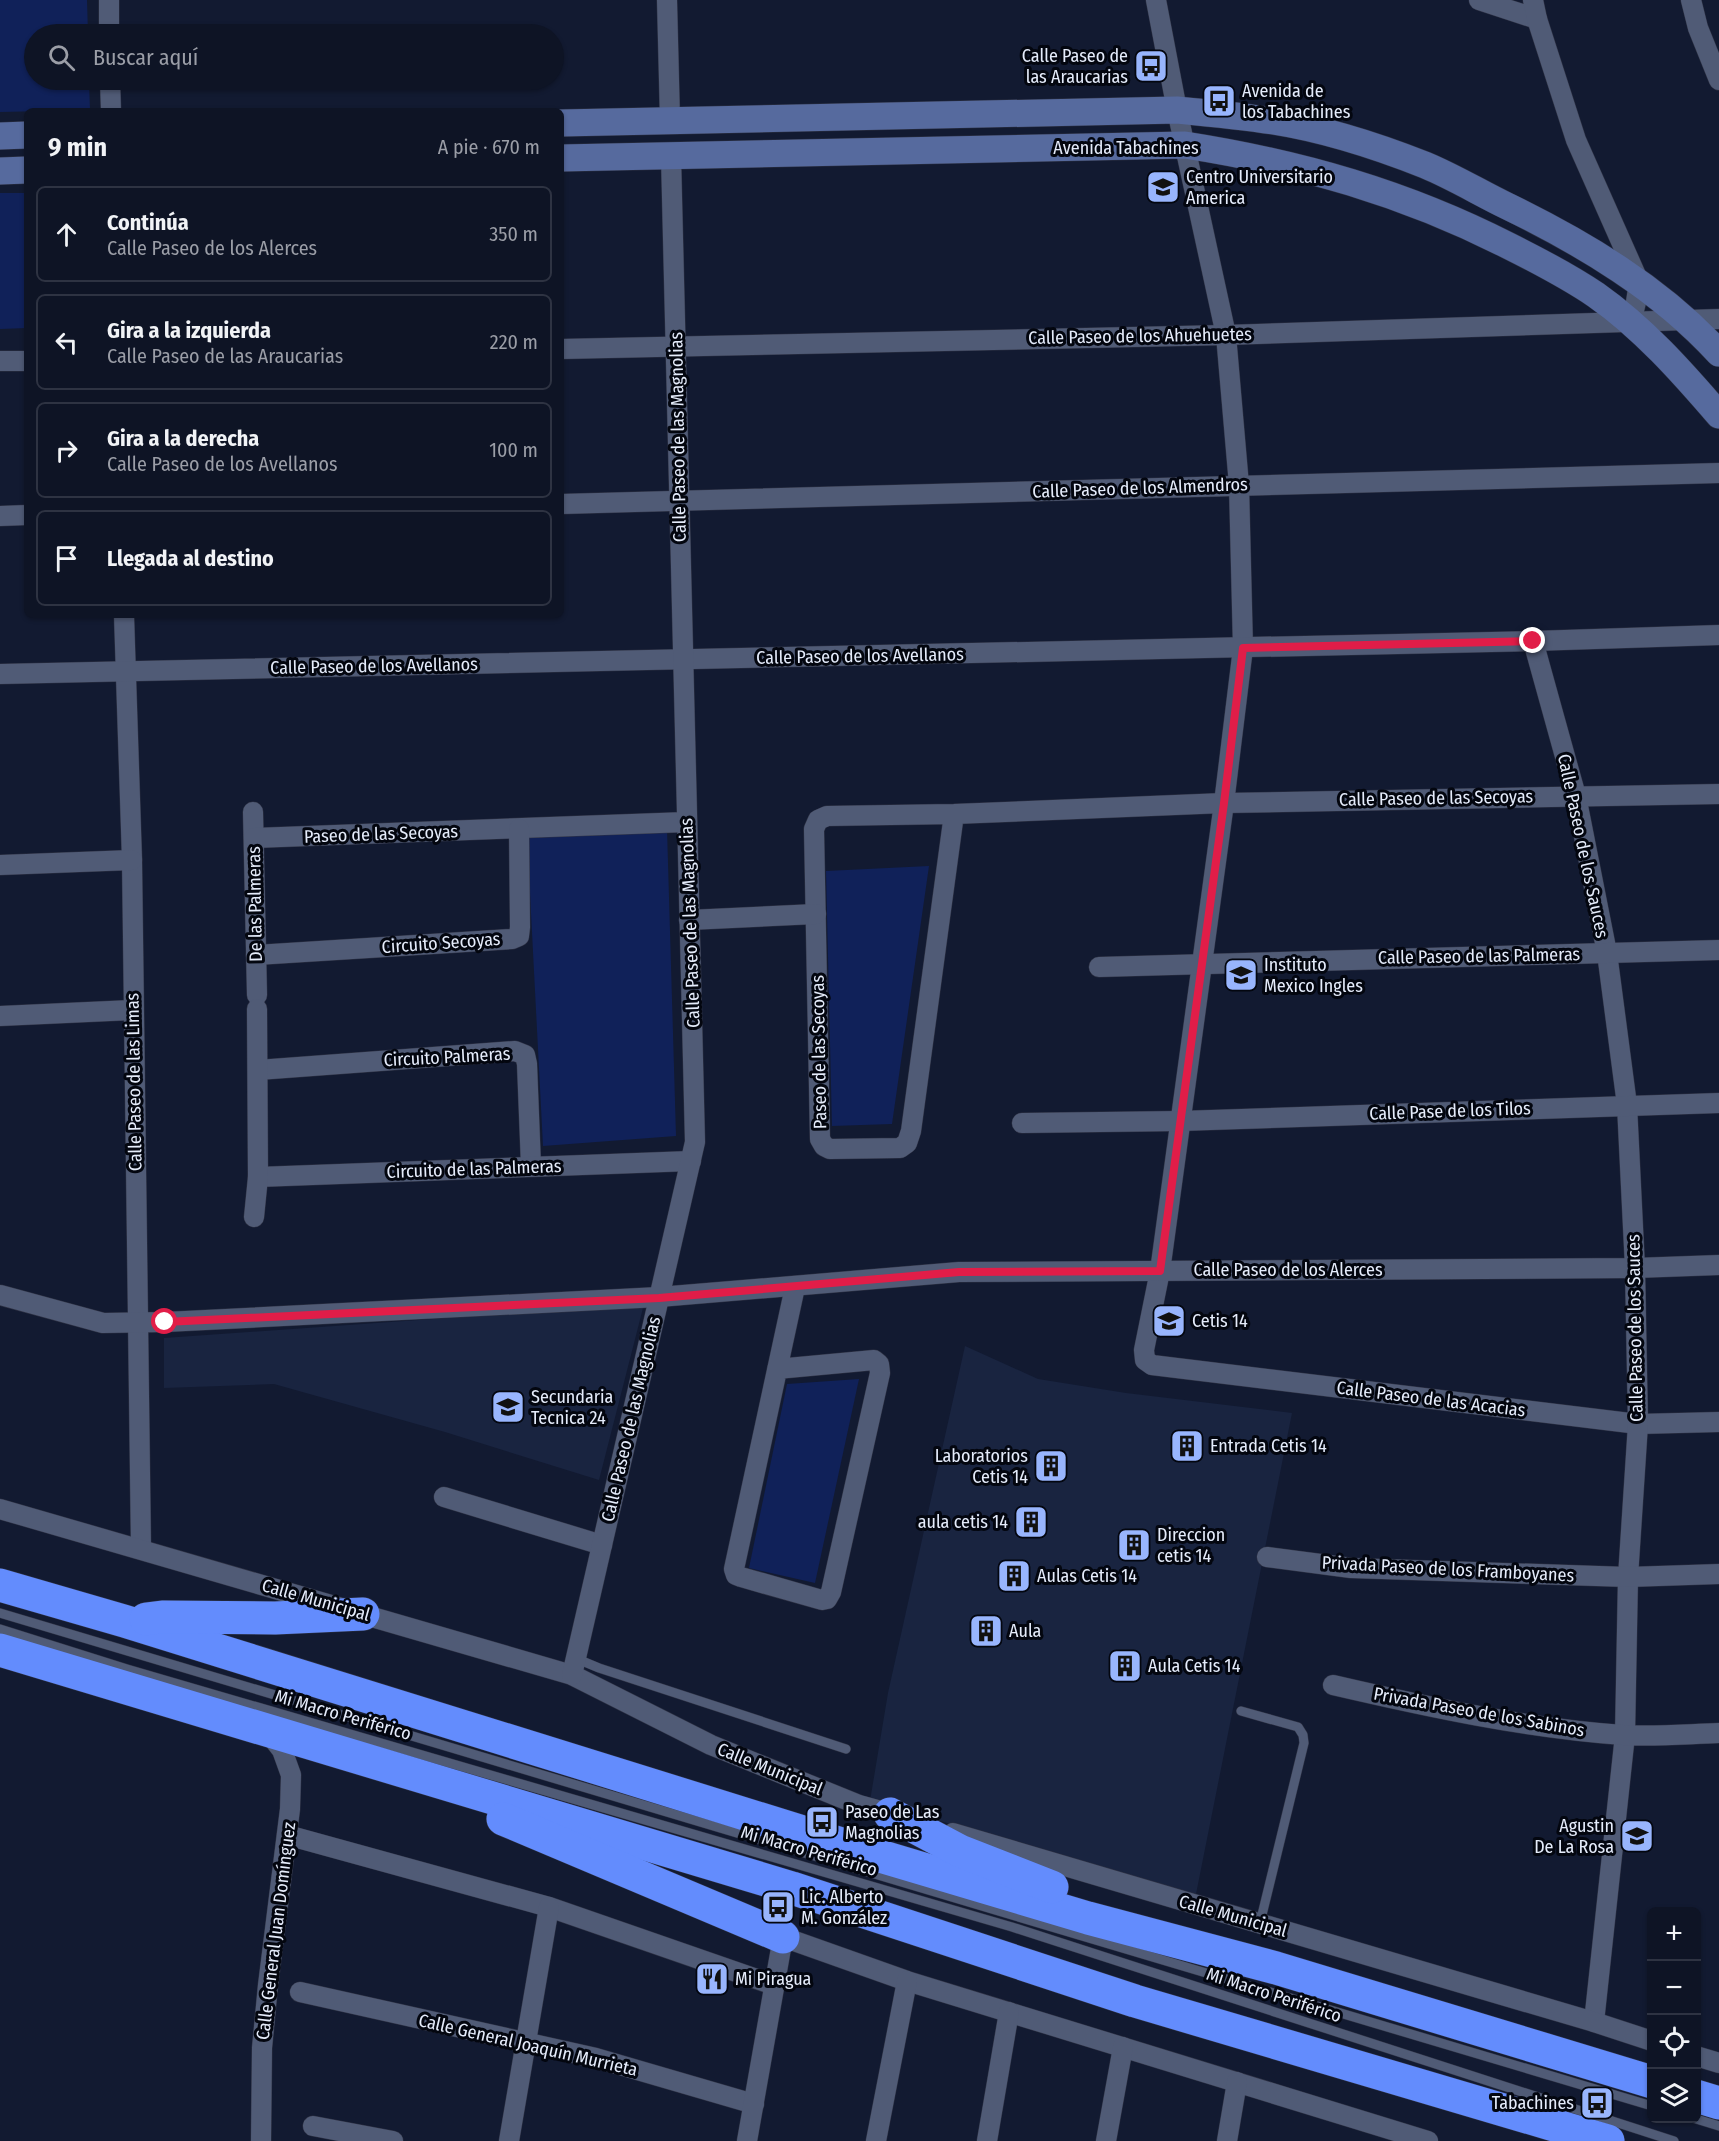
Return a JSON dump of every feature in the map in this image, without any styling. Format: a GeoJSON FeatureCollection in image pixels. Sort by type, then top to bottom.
{"type":"FeatureCollection","features":[{"type":"Feature","properties":{"kind":"highway"},"geometry":{"type":"LineString","coordinates":[[0,1585],[124,1621],[1088,1918],[1276,1968]]}},
{"type":"Feature","properties":{"kind":"highway"},"geometry":{"type":"LineString","coordinates":[[124,1621],[162,1617],[275,1618],[363,1614]]}},
{"type":"Feature","properties":{"kind":"highway"},"geometry":{"type":"LineString","coordinates":[[0,1650],[792,1888],[1135,2001],[1608,2141]]}},
{"type":"Feature","properties":{"kind":"highway"},"geometry":{"type":"LineString","coordinates":[[432,1778],[471,1806],[783,1937]]}},
{"type":"Feature","properties":{"kind":"highway"},"geometry":{"type":"LineString","coordinates":[[890,1814],[960,1851],[1174,1935],[1647,2080]]}},
{"type":"Feature","properties":{"kind":"highway"},"geometry":{"type":"LineString","coordinates":[[1701,2098],[1719,2103]]}},
{"type":"Feature","properties":{"kind":"street"},"geometry":{"type":"LineString","coordinates":[[109,0],[109,24]]}},
{"type":"Feature","properties":{"kind":"street"},"geometry":{"type":"LineString","coordinates":[[667,0],[670,120]]}},
{"type":"Feature","properties":{"kind":"street"},"geometry":{"type":"LineString","coordinates":[[1156,0],[1226,334],[1239,485],[1243,648],[1160,1271]]}},
{"type":"Feature","properties":{"kind":"street"},"geometry":{"type":"LineString","coordinates":[[1479,0],[1535,9],[1576,140],[1639,282],[1631,323]]}},
{"type":"Feature","properties":{"kind":"street"},"geometry":{"type":"LineString","coordinates":[[1691,0],[1698,28],[1719,80]]}},
{"type":"Feature","properties":{"kind":"street"},"geometry":{"type":"LineString","coordinates":[[110,90],[111,108]]}},
{"type":"Feature","properties":{"kind":"street","name":"Avenida Tabachines"},"geometry":{"type":"LineString","coordinates":[[564,123],[1178,110],[1273,121],[1320,131],[1390,152],[1436,170],[1547,225],[1604,258],[1639,282],[1719,353]]}},
{"type":"Feature","properties":{"kind":"street"},"geometry":{"type":"LineString","coordinates":[[0,136],[24,135]]}},
{"type":"Feature","properties":{"kind":"street","name":"Avenida Tabachines"},"geometry":{"type":"LineString","coordinates":[[564,158],[1185,145],[1251,155],[1309,169],[1393,195],[1469,225],[1553,268],[1597,296],[1631,323],[1679,369],[1719,415]]}},
{"type":"Feature","properties":{"kind":"street","name":"Calle Paseo de las Magnolias"},"geometry":{"type":"LineString","coordinates":[[573,1666],[695,1142],[671,156]]}},
{"type":"Feature","properties":{"kind":"street"},"geometry":{"type":"LineString","coordinates":[[0,171],[24,170]]}},
{"type":"Feature","properties":{"kind":"street","name":"Calle Paseo de los Ahuehuetes"},"geometry":{"type":"LineString","coordinates":[[564,349],[1226,334],[1719,319]]}},
{"type":"Feature","properties":{"kind":"street"},"geometry":{"type":"LineString","coordinates":[[0,361],[24,361]]}},
{"type":"Feature","properties":{"kind":"street","name":"Calle Paseo de los Almendros"},"geometry":{"type":"LineString","coordinates":[[564,504],[1719,473]]}},
{"type":"Feature","properties":{"kind":"street"},"geometry":{"type":"LineString","coordinates":[[0,516],[24,515]]}},
{"type":"Feature","properties":{"kind":"street","name":"Calle Paseo de las Limas"},"geometry":{"type":"LineString","coordinates":[[124,618],[132,860],[132,1010],[141,1549]]}},
{"type":"Feature","properties":{"kind":"street","name":"Calle Paseo de los Avellanos"},"geometry":{"type":"LineString","coordinates":[[0,674],[1243,648],[1719,635]]}},
{"type":"Feature","properties":{"kind":"street","name":"Calle Paseo de los Sauces"},"geometry":{"type":"LineString","coordinates":[[1533,641],[1576,796],[1606,953],[1627,1105],[1635,1268],[1638,1424],[1628,1577],[1625,1735],[1594,2022]]}},
{"type":"Feature","properties":{"kind":"street","name":"Calle Paseo de las Secoyas"},"geometry":{"type":"LineString","coordinates":[[1224,803],[1719,794]]}},
{"type":"Feature","properties":{"kind":"street","name":"Paseo de las Secoyas"},"geometry":{"type":"LineString","coordinates":[[954,814],[911,1131],[907,1143],[900,1148],[830,1149],[824,1146],[820,1139],[814,829],[818,820],[827,816],[954,814],[1224,803]]}},
{"type":"Feature","properties":{"kind":"street","name":"De las Palmeras"},"geometry":{"type":"LineString","coordinates":[[253,812],[258,1070],[258,1177],[254,1216]]}},
{"type":"Feature","properties":{"kind":"street","name":"Paseo de las Secoyas"},"geometry":{"type":"LineString","coordinates":[[254,838],[687,822]]}},
{"type":"Feature","properties":{"kind":"street","name":"Circuito Secoyas"},"geometry":{"type":"LineString","coordinates":[[256,955],[512,939],[519,936],[519,829]]}},
{"type":"Feature","properties":{"kind":"street"},"geometry":{"type":"LineString","coordinates":[[0,865],[132,860]]}},
{"type":"Feature","properties":{"kind":"street"},"geometry":{"type":"LineString","coordinates":[[689,920],[816,914]]}},
{"type":"Feature","properties":{"kind":"street","name":"Calle Paseo de las Palmeras"},"geometry":{"type":"LineString","coordinates":[[1099,967],[1719,951]]}},
{"type":"Feature","properties":{"kind":"street"},"geometry":{"type":"LineString","coordinates":[[0,1016],[132,1010]]}},
{"type":"Feature","properties":{"kind":"street","name":"Circuito Palmeras"},"geometry":{"type":"LineString","coordinates":[[258,1070],[515,1051],[525,1055],[527,1064],[531,1167]]}},
{"type":"Feature","properties":{"kind":"street","name":"Calle Pase de los Tilos"},"geometry":{"type":"LineString","coordinates":[[1022,1123],[1180,1121],[1719,1103]]}},
{"type":"Feature","properties":{"kind":"street","name":"Circuito de las Palmeras"},"geometry":{"type":"LineString","coordinates":[[258,1177],[691,1161]]}},
{"type":"Feature","properties":{"kind":"street","name":"Calle Paseo de los Alerces"},"geometry":{"type":"LineString","coordinates":[[0,1295],[103,1323],[138,1323],[659,1298],[959,1272],[1635,1268],[1719,1265]]}},
{"type":"Feature","properties":{"kind":"street","name":"Calle Paseo de las Acacias"},"geometry":{"type":"LineString","coordinates":[[1160,1271],[1144,1350],[1145,1360],[1152,1365],[1638,1424],[1719,1422]]}},
{"type":"Feature","properties":{"kind":"street"},"geometry":{"type":"LineString","coordinates":[[777,1369],[874,1360],[879,1365],[880,1373],[831,1592],[827,1599],[822,1600],[741,1577],[736,1575],[734,1569],[777,1369],[795,1287]]}},
{"type":"Feature","properties":{"kind":"street"},"geometry":{"type":"LineString","coordinates":[[444,1497],[602,1545]]}},
{"type":"Feature","properties":{"kind":"street","name":"Calle Municipal"},"geometry":{"type":"LineString","coordinates":[[0,1509],[363,1614],[573,1666],[711,1745],[859,1804],[1647,2039]]}},
{"type":"Feature","properties":{"kind":"street","name":"Privada Paseo de los Framboyanes"},"geometry":{"type":"LineString","coordinates":[[1267,1557],[1351,1568],[1628,1577],[1719,1574]]}},
{"type":"Feature","properties":{"kind":"street","name":"Privada Paseo de los Sabinos"},"geometry":{"type":"LineString","coordinates":[[1333,1685],[1434,1708],[1532,1725],[1625,1735],[1719,1733]]}},
{"type":"Feature","properties":{"kind":"street","name":"Calle General Juan Domínguez"},"geometry":{"type":"LineString","coordinates":[[261,2141],[262,2048],[287,1835],[291,1775],[282,1750],[265,1728]]}},
{"type":"Feature","properties":{"kind":"street"},"geometry":{"type":"LineString","coordinates":[[287,1835],[549,1906],[774,1985]]}},
{"type":"Feature","properties":{"kind":"street"},"geometry":{"type":"LineString","coordinates":[[509,2141],[549,1906]]}},
{"type":"Feature","properties":{"kind":"street"},"geometry":{"type":"LineString","coordinates":[[747,2141],[783,1937],[906,1981],[1237,2082],[1383,2134],[1428,2141]]}},
{"type":"Feature","properties":{"kind":"street"},"geometry":{"type":"LineString","coordinates":[[876,2141],[906,1981]]}},
{"type":"Feature","properties":{"kind":"street","name":"Calle General Joaquín Murrieta"},"geometry":{"type":"LineString","coordinates":[[300,1992],[596,2058],[754,2104]]}},
{"type":"Feature","properties":{"kind":"street"},"geometry":{"type":"LineString","coordinates":[[987,2141],[1009,2012]]}},
{"type":"Feature","properties":{"kind":"street"},"geometry":{"type":"LineString","coordinates":[[1106,2141],[1123,2047]]}},
{"type":"Feature","properties":{"kind":"street"},"geometry":{"type":"LineString","coordinates":[[1701,2058],[1719,2063]]}},
{"type":"Feature","properties":{"kind":"street"},"geometry":{"type":"LineString","coordinates":[[1227,2141],[1237,2082]]}},
{"type":"Feature","properties":{"kind":"street"},"geometry":{"type":"LineString","coordinates":[[313,2126],[393,2141]]}},
{"type":"Feature","properties":{"kind":"lane","name":"Mi Macro Periférico"},"geometry":{"type":"LineString","coordinates":[[0,1613],[1647,2105]]}},
{"type":"Feature","properties":{"kind":"lane","name":"Mi Macro Periférico"},"geometry":{"type":"LineString","coordinates":[[0,1629],[127,1669],[1012,1927],[1674,2141]]}},
{"type":"Feature","properties":{"kind":"lane"},"geometry":{"type":"LineString","coordinates":[[573,1666],[599,1668],[846,1749]]}},
{"type":"Feature","properties":{"kind":"lane"},"geometry":{"type":"LineString","coordinates":[[1241,1711],[1298,1727],[1303,1735],[1304,1743],[1260,1923]]}},
{"type":"Feature","properties":{"kind":"lane"},"geometry":{"type":"LineString","coordinates":[[1701,2120],[1719,2126]]}},
{"type":"Feature","properties":{"kind":"shaded area"},"geometry":{"type":"Polygon","coordinates":[[[0,0],[87,0],[88,24],[24,24],[24,90],[89,90],[90,108],[24,108],[24,111],[0,112],[0,0]]]}},
{"type":"Feature","properties":{"kind":"shaded area"},"geometry":{"type":"Polygon","coordinates":[[[0,193],[24,193],[24,328],[0,329],[0,193]]]}},
{"type":"Feature","properties":{"kind":"shaded area"},"geometry":{"type":"Polygon","coordinates":[[[667,829],[676,1136],[543,1146],[527,835],[667,829]]]}},
{"type":"Feature","properties":{"kind":"shaded area"},"geometry":{"type":"Polygon","coordinates":[[[929,866],[892,1124],[832,1126],[826,871],[929,866]]]}},
{"type":"Feature","properties":{"kind":"shaded area"},"geometry":{"type":"Polygon","coordinates":[[[644,1304],[599,1480],[445,1432],[274,1384],[164,1388],[164,1338],[644,1304]]]}},
{"type":"Feature","properties":{"kind":"shaded area"},"geometry":{"type":"Polygon","coordinates":[[[965,1346],[1038,1379],[1126,1393],[1292,1413],[1196,1894],[870,1801],[888,1693],[965,1346]]]}},
{"type":"Feature","properties":{"kind":"shaded area"},"geometry":{"type":"Polygon","coordinates":[[[859,1379],[815,1583],[749,1568],[787,1384],[859,1379]]]}},
{"type":"Feature","properties":{"kind":"place","name":"Calle Paseo de las Araucarias"},"geometry":{"type":"Point","coordinates":[1151,66]}},
{"type":"Feature","properties":{"kind":"place","name":"Avenida de los Tabachines"},"geometry":{"type":"Point","coordinates":[1219,101]}},
{"type":"Feature","properties":{"kind":"place","name":"Centro Universitario America"},"geometry":{"type":"Point","coordinates":[1163,187]}},
{"type":"Feature","properties":{"kind":"place","name":"Instituto Mexico Ingles"},"geometry":{"type":"Point","coordinates":[1241,975]}},
{"type":"Feature","properties":{"kind":"place","name":"Cetis 14"},"geometry":{"type":"Point","coordinates":[1169,1321]}},
{"type":"Feature","properties":{"kind":"place","name":"Secundaria Tecnica 24"},"geometry":{"type":"Point","coordinates":[508,1407]}},
{"type":"Feature","properties":{"kind":"place","name":"Entrada Cetis 14"},"geometry":{"type":"Point","coordinates":[1187,1446]}},
{"type":"Feature","properties":{"kind":"place","name":"Laboratorios Cetis 14"},"geometry":{"type":"Point","coordinates":[1051,1466]}},
{"type":"Feature","properties":{"kind":"place","name":"aula cetis 14"},"geometry":{"type":"Point","coordinates":[1031,1522]}},
{"type":"Feature","properties":{"kind":"place","name":"Direccion cetis 14"},"geometry":{"type":"Point","coordinates":[1134,1545]}},
{"type":"Feature","properties":{"kind":"place","name":"Aulas Cetis 14"},"geometry":{"type":"Point","coordinates":[1014,1576]}},
{"type":"Feature","properties":{"kind":"place","name":"Aula"},"geometry":{"type":"Point","coordinates":[986,1631]}},
{"type":"Feature","properties":{"kind":"place","name":"Aula Cetis 14"},"geometry":{"type":"Point","coordinates":[1125,1666]}},
{"type":"Feature","properties":{"kind":"place","name":"Paseo de Las Magnolias"},"geometry":{"type":"Point","coordinates":[822,1822]}},
{"type":"Feature","properties":{"kind":"place","name":"Agustin De La Rosa"},"geometry":{"type":"Point","coordinates":[1637,1836]}},
{"type":"Feature","properties":{"kind":"place","name":"Lic. Alberto M. González"},"geometry":{"type":"Point","coordinates":[778,1907]}},
{"type":"Feature","properties":{"kind":"place","name":"Mi Piragua"},"geometry":{"type":"Point","coordinates":[712,1979]}},
{"type":"Feature","properties":{"kind":"place","name":"Tabachines"},"geometry":{"type":"Point","coordinates":[1597,2103]}},
{"type":"Feature","properties":{"kind":"route"},"geometry":{"type":"LineString","coordinates":[[165,1322],[659,1298],[959,1272],[1160,1271],[1243,648],[1533,641]]}}]}
